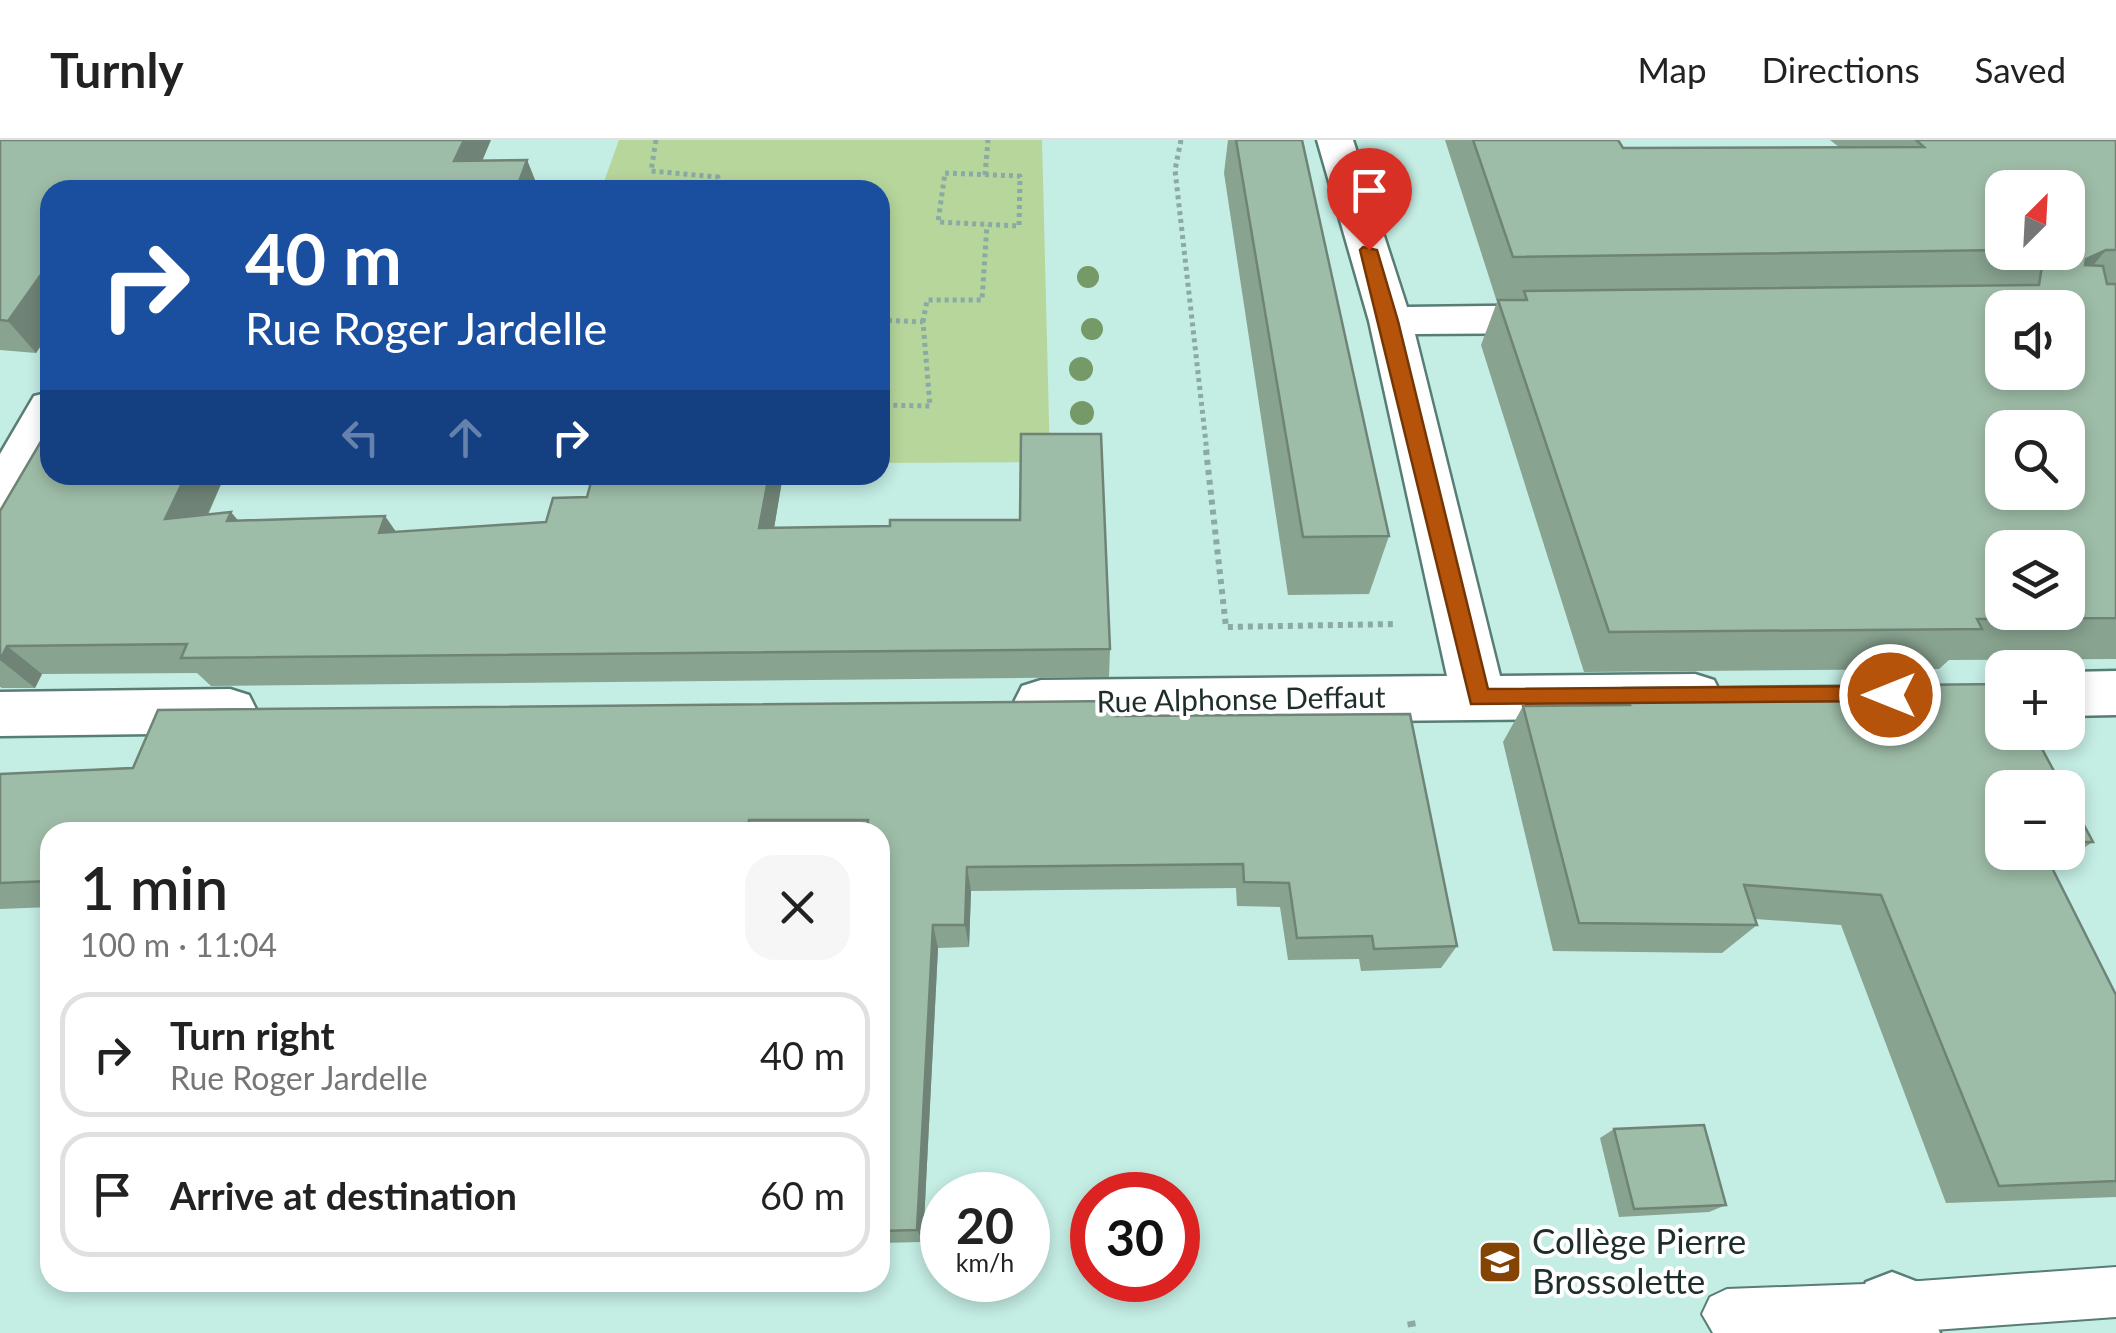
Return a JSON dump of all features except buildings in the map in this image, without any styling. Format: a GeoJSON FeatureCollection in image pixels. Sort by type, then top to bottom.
{"type":"FeatureCollection","features":[{"type":"Feature","properties":{"kind":"street"},"geometry":{"type":"LineString","coordinates":[[1335,140],[1390,321],[1479,698]]}},
{"type":"Feature","properties":{"kind":"street"},"geometry":{"type":"LineString","coordinates":[[1390,321],[1607,318]]}},
{"type":"Feature","properties":{"kind":"street"},"geometry":{"type":"LineString","coordinates":[[0,495],[40,425]]}},
{"type":"Feature","properties":{"kind":"street"},"geometry":{"type":"LineString","coordinates":[[2085,694],[2116,693]]}},
{"type":"Feature","properties":{"kind":"street","name":"Rue Alphonse Deffaut"},"geometry":{"type":"LineString","coordinates":[[999,703],[1750,696]]}},
{"type":"Feature","properties":{"kind":"street"},"geometry":{"type":"LineString","coordinates":[[0,714],[280,710]]}},
{"type":"Feature","properties":{"kind":"lane"},"geometry":{"type":"LineString","coordinates":[[1727,1314],[1898,1320],[2116,1292]]}},
{"type":"Feature","properties":{"kind":"path"},"geometry":{"type":"LineString","coordinates":[[656,140],[652,171],[718,177],[717,180]]}},
{"type":"Feature","properties":{"kind":"path"},"geometry":{"type":"LineString","coordinates":[[985,175],[988,140]]}},
{"type":"Feature","properties":{"kind":"path"},"geometry":{"type":"LineString","coordinates":[[1181,140],[1175,170],[1226,627],[1461,623]]}},
{"type":"Feature","properties":{"kind":"path"},"geometry":{"type":"LineString","coordinates":[[945,173],[1020,176],[1019,226],[987,224],[938,222],[945,173]]}},
{"type":"Feature","properties":{"kind":"path"},"geometry":{"type":"LineString","coordinates":[[890,405],[930,406],[924,322],[927,300],[982,300],[987,224]]}},
{"type":"Feature","properties":{"kind":"path"},"geometry":{"type":"LineString","coordinates":[[890,320],[924,322]]}},
{"type":"Feature","properties":{"kind":"path"},"geometry":{"type":"LineString","coordinates":[[1411,1321],[1413,1333]]}},
{"type":"Feature","properties":{"kind":"green space"},"geometry":{"type":"Polygon","coordinates":[[[619,140],[1042,140],[1050,462],[890,463],[890,180],[605,180],[619,140]]]}},
{"type":"Feature","properties":{"kind":"place","name":"Collège Pierre Brossolette"},"geometry":{"type":"Point","coordinates":[1500,1262]}},
{"type":"Feature","properties":{"kind":"route"},"geometry":{"type":"LineString","coordinates":[[1369,250],[1390,321],[1479,698],[1890,695]]}}]}
